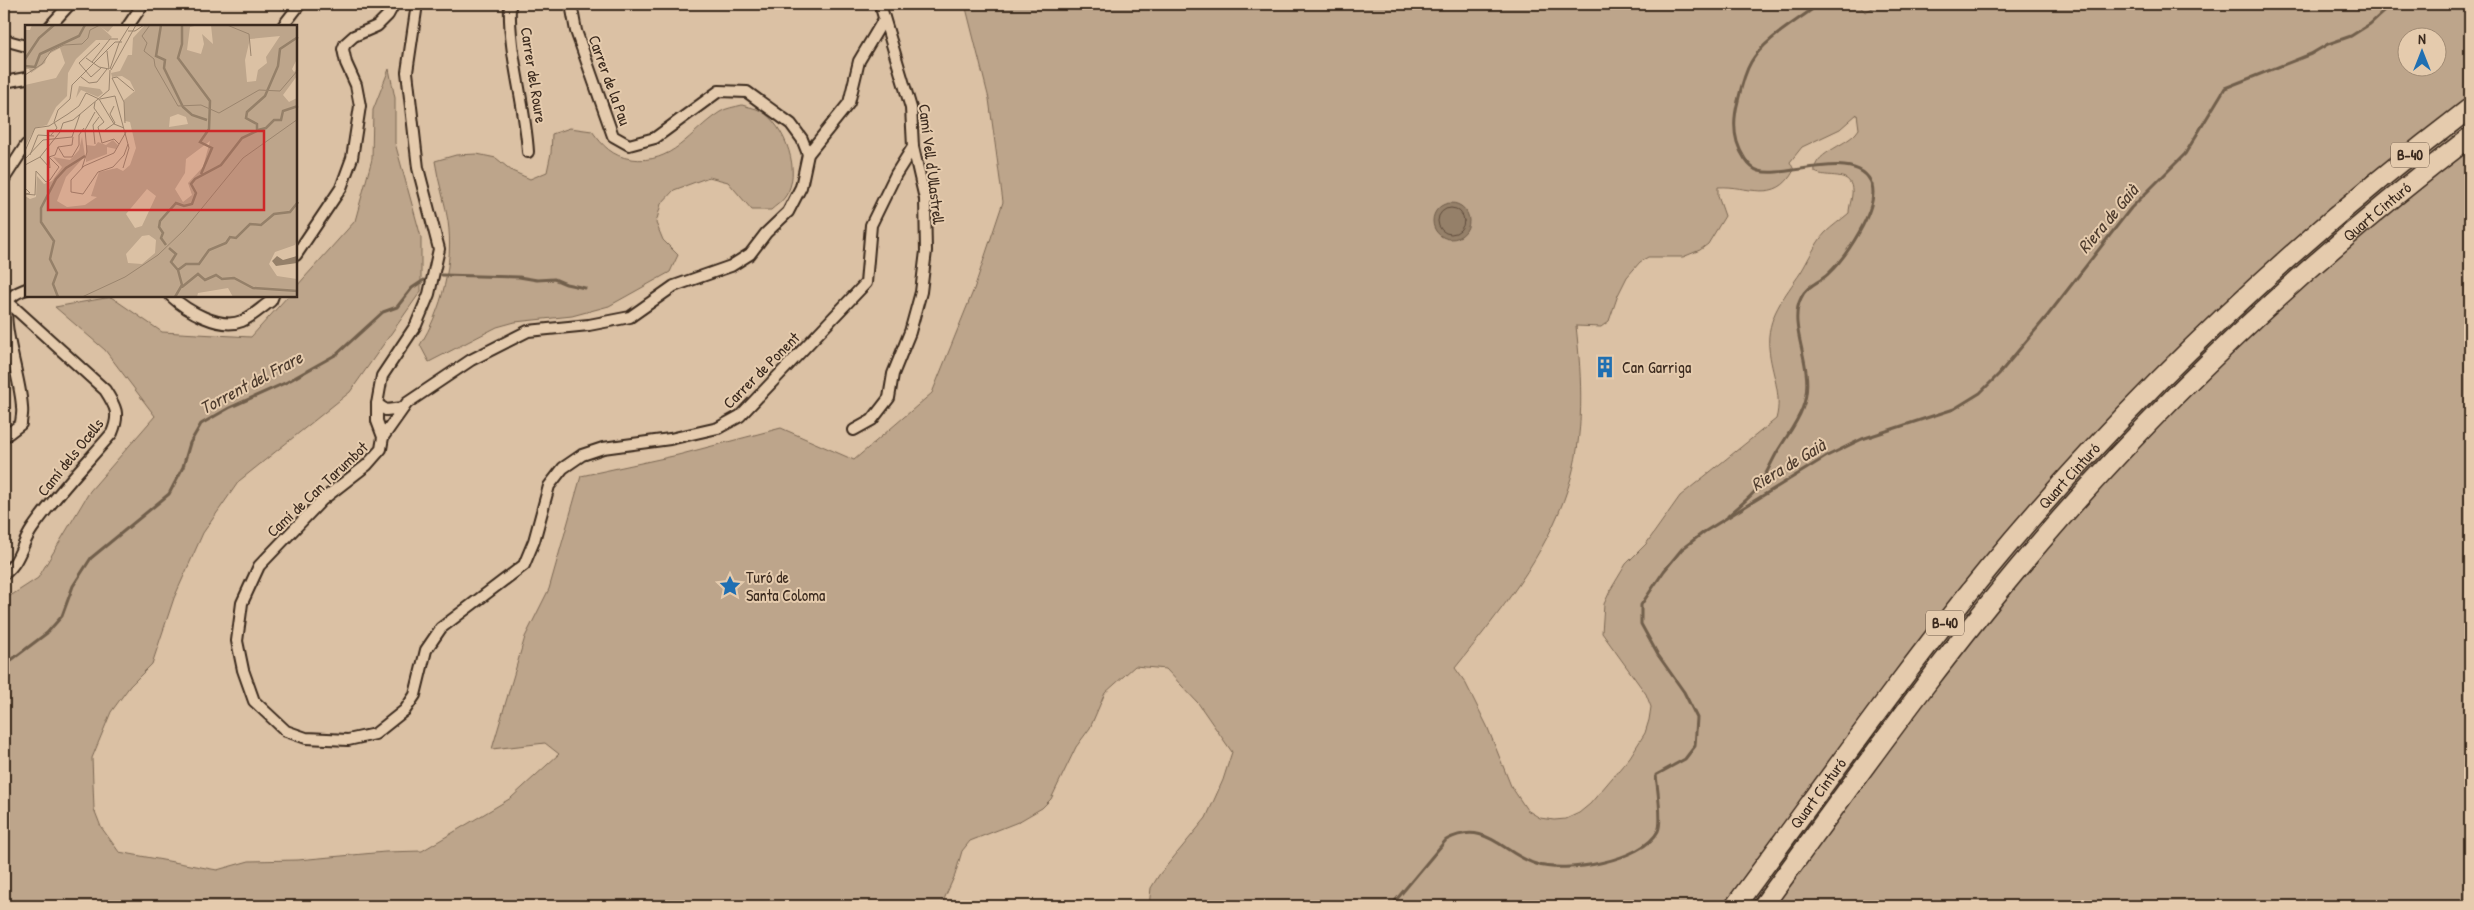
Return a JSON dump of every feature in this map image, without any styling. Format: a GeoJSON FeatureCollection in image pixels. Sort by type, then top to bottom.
{"type":"FeatureCollection","features":[{"type":"Feature","properties":{"kind":"highway","name":"Quart Cinturó"},"geometry":{"type":"LineString","coordinates":[[1735,906],[1875,714],[1987,570],[2108,433],[2231,309],[2350,204],[2470,108]]}},
{"type":"Feature","properties":{"kind":"highway","name":"Quart Cinturó"},"geometry":{"type":"LineString","coordinates":[[1763,906],[1915,698],[2011,578],[2113,461],[2192,380],[2300,277],[2365,221],[2470,137]]}},
{"type":"Feature","properties":{"kind":"street"},"geometry":{"type":"LineString","coordinates":[[51,25],[70,4]]}},
{"type":"Feature","properties":{"kind":"street"},"geometry":{"type":"LineString","coordinates":[[129,25],[142,4]]}},
{"type":"Feature","properties":{"kind":"street"},"geometry":{"type":"LineString","coordinates":[[284,25],[300,4]]}},
{"type":"Feature","properties":{"kind":"street"},"geometry":{"type":"LineString","coordinates":[[298,252],[341,188],[352,158],[360,106],[356,85],[346,63],[343,49],[345,44],[354,36],[377,26],[394,4]]}},
{"type":"Feature","properties":{"kind":"street","name":"Camí de Can Tarumbot"},"geometry":{"type":"LineString","coordinates":[[417,4],[407,72],[418,168],[439,249],[429,294],[420,317],[382,376],[377,404],[377,421],[383,438],[381,449],[368,465],[322,500],[259,566],[242,603],[237,640],[242,670],[254,701],[286,731],[306,738],[348,740],[375,734],[405,710],[414,695],[426,650],[441,628],[524,564],[534,541]]}},
{"type":"Feature","properties":{"kind":"street","name":"Carrer del Roure"},"geometry":{"type":"LineString","coordinates":[[510,4],[512,36],[527,126],[528,152]]}},
{"type":"Feature","properties":{"kind":"street","name":"Carrer de la Pau"},"geometry":{"type":"LineString","coordinates":[[571,4],[576,31],[613,136],[629,145],[655,138],[719,92],[746,92],[791,124],[802,139],[808,154]]}},
{"type":"Feature","properties":{"kind":"street","name":"Camí Vell d'Ullastrell"},"geometry":{"type":"LineString","coordinates":[[854,430],[872,420],[889,398],[893,374],[910,332],[921,292],[926,251],[925,199],[914,147],[911,108],[880,4]]}},
{"type":"Feature","properties":{"kind":"street"},"geometry":{"type":"LineString","coordinates":[[383,438],[407,403],[471,360],[528,331],[589,325],[630,317],[674,286],[731,266],[750,254],[766,233],[788,212],[801,187],[808,154],[849,103],[859,61],[884,19]]}},
{"type":"Feature","properties":{"kind":"street"},"geometry":{"type":"LineString","coordinates":[[4,40],[25,46]]}},
{"type":"Feature","properties":{"kind":"street"},"geometry":{"type":"LineString","coordinates":[[4,82],[25,78]]}},
{"type":"Feature","properties":{"kind":"street"},"geometry":{"type":"LineString","coordinates":[[4,179],[25,147]]}},
{"type":"Feature","properties":{"kind":"street","name":"Carrer de Ponent"},"geometry":{"type":"LineString","coordinates":[[534,541],[549,486],[564,468],[582,455],[603,448],[670,439],[718,428],[740,416],[866,284],[872,226],[896,174],[914,147]]}},
{"type":"Feature","properties":{"kind":"street"},"geometry":{"type":"LineString","coordinates":[[4,437],[21,424],[22,408],[9,345],[5,311],[8,302],[15,293],[25,289]]}},
{"type":"Feature","properties":{"kind":"street"},"geometry":{"type":"LineString","coordinates":[[174,298],[199,314],[227,323],[242,321],[272,298]]}},
{"type":"Feature","properties":{"kind":"street","name":"Camí dels Ocells"},"geometry":{"type":"LineString","coordinates":[[4,574],[13,568],[22,553],[30,531],[56,497],[112,434],[118,421],[115,407],[105,390],[8,302]]}},
{"type":"Feature","properties":{"kind":"street"},"geometry":{"type":"LineString","coordinates":[[377,404],[386,410],[403,408]]}},
{"type":"Feature","properties":{"kind":"shaded area"},"geometry":{"type":"Polygon","coordinates":[[[965,4],[1858,4],[1865,12],[1880,4],[2470,4],[2470,906],[1149,906],[1151,888],[1159,875],[1206,818],[1223,780],[1232,752],[1198,703],[1166,669],[1135,666],[1105,693],[1090,728],[1076,747],[1051,799],[1042,808],[1018,822],[970,841],[962,851],[955,875],[941,906],[4,906],[4,600],[38,578],[90,491],[155,416],[105,350],[55,307],[112,298],[162,332],[251,337],[286,298],[298,298],[298,285],[355,221],[372,159],[373,110],[389,69],[395,98],[395,143],[421,237],[421,291],[350,392],[239,481],[203,533],[174,598],[152,664],[130,686],[111,712],[92,758],[94,809],[101,827],[119,852],[217,870],[249,861],[298,860],[385,852],[422,851],[511,798],[559,754],[545,743],[492,749],[525,637],[549,589],[581,476],[678,455],[781,428],[854,460],[932,393],[974,289],[1003,202],[989,99],[965,4]],[[1857,114],[1840,129],[1802,147],[1790,162],[1794,170],[1787,181],[1779,187],[1760,191],[1718,187],[1718,196],[1725,216],[1708,244],[1700,250],[1683,257],[1648,257],[1640,262],[1627,277],[1618,295],[1609,321],[1601,327],[1576,326],[1581,387],[1580,428],[1568,488],[1559,513],[1547,537],[1520,583],[1455,668],[1465,682],[1487,726],[1511,786],[1527,810],[1540,818],[1566,819],[1579,813],[1590,804],[1630,757],[1645,733],[1651,707],[1646,694],[1602,633],[1604,604],[1626,564],[1646,544],[1680,496],[1776,419],[1778,401],[1769,348],[1770,326],[1783,298],[1818,242],[1828,230],[1849,213],[1852,192],[1850,183],[1843,177],[1815,172],[1815,166],[1824,155],[1859,129],[1857,114]]]}},
{"type":"Feature","properties":{"kind":"shaded area"},"geometry":{"type":"Polygon","coordinates":[[[742,105],[759,110],[770,118],[784,138],[789,150],[792,163],[790,187],[784,199],[771,210],[752,210],[728,182],[709,177],[674,190],[661,204],[656,223],[663,240],[678,255],[670,272],[609,306],[572,316],[515,322],[497,327],[429,362],[420,345],[440,301],[448,269],[449,253],[448,221],[435,161],[456,155],[477,154],[496,158],[512,171],[530,179],[547,172],[552,134],[570,128],[592,131],[604,146],[624,158],[646,160],[658,157],[680,145],[720,112],[742,105]]]}},
{"type":"Feature","properties":{"kind":"water"},"geometry":{"type":"Polygon","coordinates":[[[1451,203],[1458,204],[1464,208],[1468,214],[1468,228],[1464,234],[1458,238],[1451,239],[1444,238],[1438,234],[1434,228],[1433,221],[1434,214],[1438,208],[1444,204],[1451,203]]]}},
{"type":"Feature","properties":{"kind":"waterway"},"geometry":{"type":"LineString","coordinates":[[1728,516],[1748,499],[1758,487],[1799,416],[1806,396],[1807,385],[1805,363],[1797,325],[1798,307],[1801,298],[1806,290],[1825,277],[1843,257],[1866,219],[1873,195],[1872,185],[1865,174],[1853,167],[1821,166],[1786,171],[1759,171],[1751,167],[1742,155],[1737,142],[1736,112],[1743,81],[1751,62],[1757,53],[1773,38],[1819,4]]}},
{"type":"Feature","properties":{"kind":"waterway","name":"Riera de Gaià"},"geometry":{"type":"LineString","coordinates":[[1391,906],[1446,840],[1460,835],[1472,833],[1483,835],[1524,859],[1549,867],[1583,866],[1602,862],[1637,850],[1650,841],[1658,831],[1659,826],[1660,812],[1656,775],[1685,759],[1695,746],[1697,718],[1684,692],[1658,655],[1641,624],[1641,605],[1664,571],[1682,549],[1704,532],[1827,456],[1862,439],[1954,409],[1980,393],[1999,374],[2048,315],[2131,208],[2185,154],[2225,88],[2351,36],[2370,24],[2392,4]]}},
{"type":"Feature","properties":{"kind":"waterway","name":"Torrent del Frare"},"geometry":{"type":"LineString","coordinates":[[442,275],[519,277],[537,280],[554,279],[585,288]]}},
{"type":"Feature","properties":{"kind":"waterway","name":"Torrent del Frare"},"geometry":{"type":"LineString","coordinates":[[4,670],[6,664],[47,633],[62,616],[73,586],[91,558],[169,494],[183,467],[190,443],[201,424],[229,408],[287,382],[337,354],[383,312],[397,307],[412,288],[424,280]]}},
{"type":"Feature","properties":{"kind":"place","name":"Can Garriga"},"geometry":{"type":"Point","coordinates":[1605,367]}},
{"type":"Feature","properties":{"kind":"place","name":"Turó de Santa Coloma"},"geometry":{"type":"Point","coordinates":[730,586]}}]}
